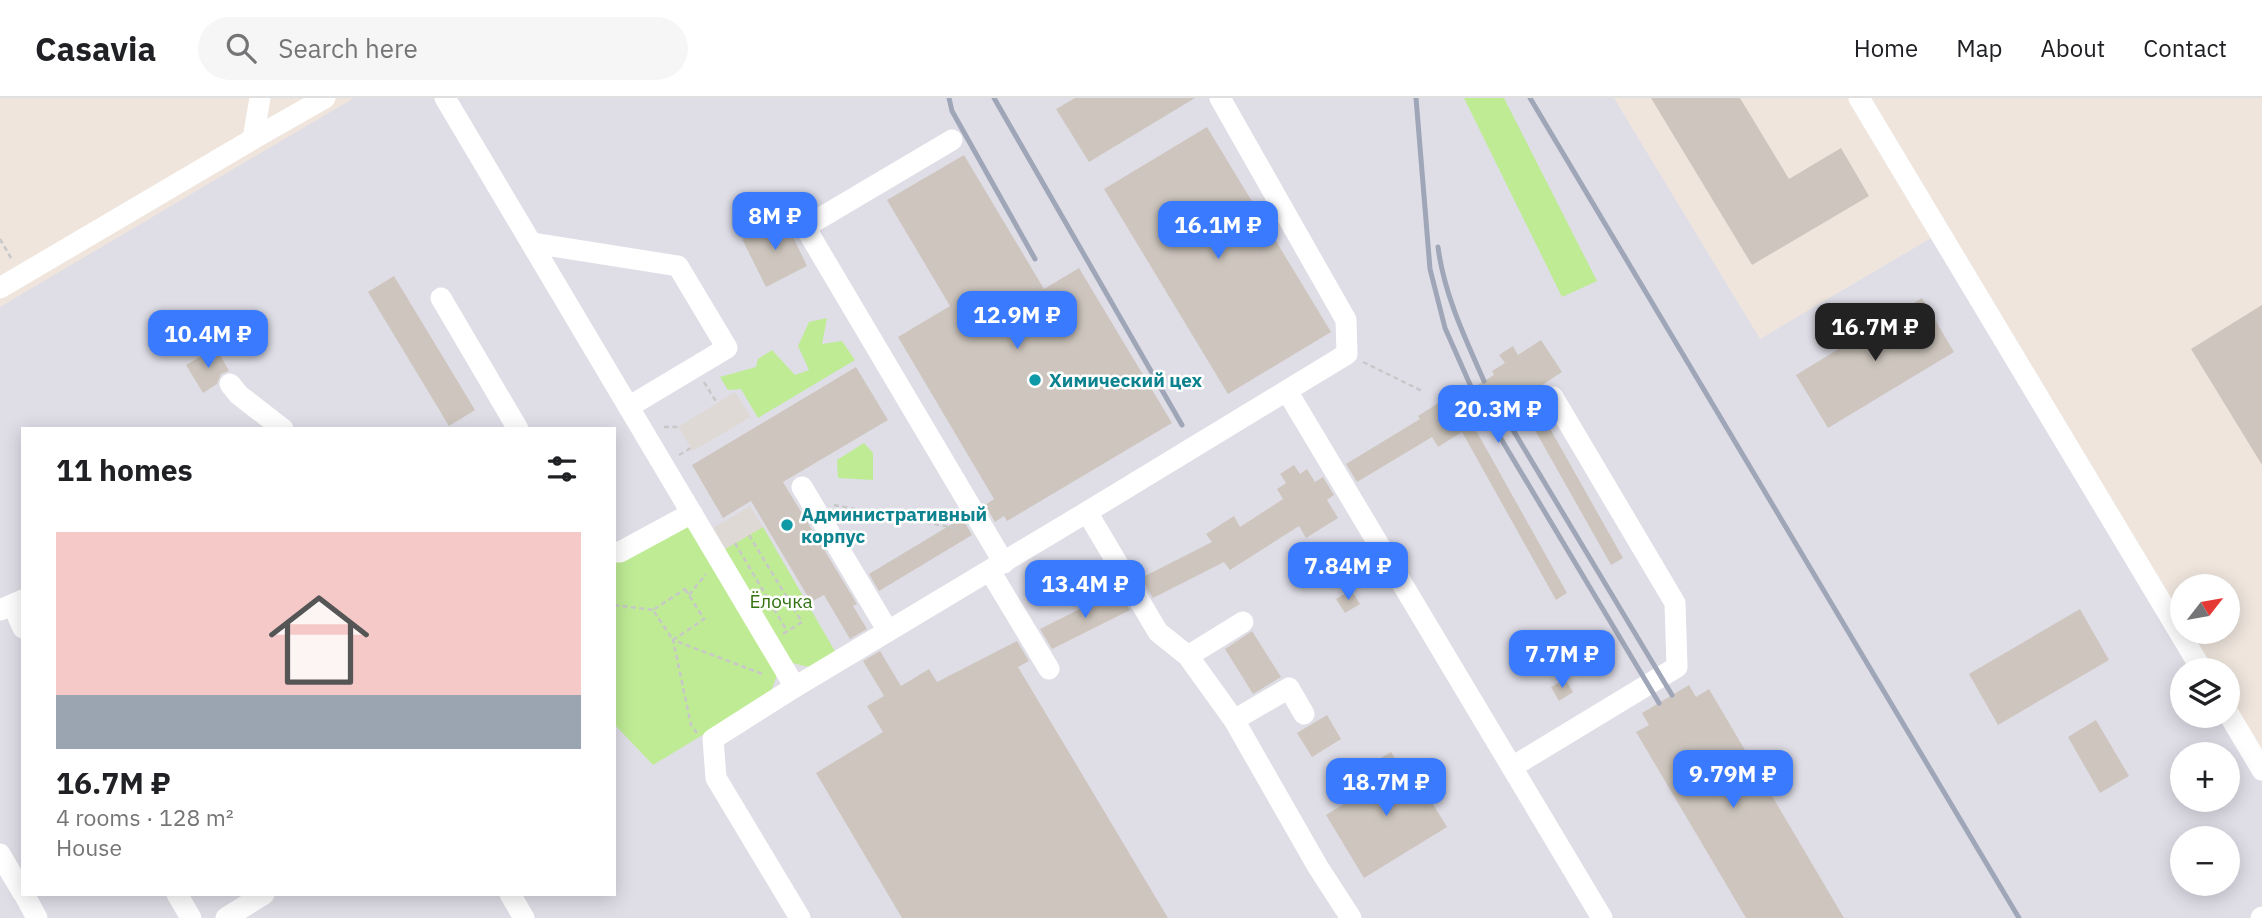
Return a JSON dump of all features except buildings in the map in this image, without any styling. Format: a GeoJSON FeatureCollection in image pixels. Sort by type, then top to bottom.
{"type":"FeatureCollection","features":[{"type":"Feature","properties":{"kind":"street"},"geometry":{"type":"LineString","coordinates":[[253,139],[260,98]]}},
{"type":"Feature","properties":{"kind":"street"},"geometry":{"type":"LineString","coordinates":[[0,288],[325,98]]}},
{"type":"Feature","properties":{"kind":"street"},"geometry":{"type":"LineString","coordinates":[[445,98],[630,406],[794,687]]}},
{"type":"Feature","properties":{"kind":"street"},"geometry":{"type":"LineString","coordinates":[[800,918],[716,778],[713,738],[1347,354],[1346,320],[1220,98]]}},
{"type":"Feature","properties":{"kind":"street"},"geometry":{"type":"LineString","coordinates":[[1858,98],[2195,658]]}},
{"type":"Feature","properties":{"kind":"street"},"geometry":{"type":"LineString","coordinates":[[952,140],[805,227],[987,534],[997,567],[1049,669]]}},
{"type":"Feature","properties":{"kind":"street"},"geometry":{"type":"LineString","coordinates":[[533,243],[678,266],[727,348],[630,406]]}},
{"type":"Feature","properties":{"kind":"street"},"geometry":{"type":"LineString","coordinates":[[441,298],[517,427]]}},
{"type":"Feature","properties":{"kind":"street"},"geometry":{"type":"LineString","coordinates":[[230,384],[239,396],[280,427]]}},
{"type":"Feature","properties":{"kind":"street"},"geometry":{"type":"LineString","coordinates":[[1287,391],[1602,918]]}},
{"type":"Feature","properties":{"kind":"street"},"geometry":{"type":"LineString","coordinates":[[1512,767],[1678,667],[1675,603],[1553,397]]}},
{"type":"Feature","properties":{"kind":"street"},"geometry":{"type":"LineString","coordinates":[[806,494],[888,631]]}},
{"type":"Feature","properties":{"kind":"street"},"geometry":{"type":"LineString","coordinates":[[1087,512],[1158,632],[1188,656],[1234,720],[1318,867],[1351,918]]}},
{"type":"Feature","properties":{"kind":"street"},"geometry":{"type":"LineString","coordinates":[[616,552],[692,513]]}},
{"type":"Feature","properties":{"kind":"street"},"geometry":{"type":"LineString","coordinates":[[12,605],[21,624]]}},
{"type":"Feature","properties":{"kind":"street"},"geometry":{"type":"LineString","coordinates":[[1188,656],[1243,622]]}},
{"type":"Feature","properties":{"kind":"street"},"geometry":{"type":"LineString","coordinates":[[1234,720],[1289,688],[1304,714]]}},
{"type":"Feature","properties":{"kind":"street"},"geometry":{"type":"LineString","coordinates":[[2237,728],[2262,770]]}},
{"type":"Feature","properties":{"kind":"street"},"geometry":{"type":"LineString","coordinates":[[0,854],[21,890]]}},
{"type":"Feature","properties":{"kind":"street"},"geometry":{"type":"LineString","coordinates":[[25,896],[37,918]]}},
{"type":"Feature","properties":{"kind":"street"},"geometry":{"type":"LineString","coordinates":[[178,896],[191,918]]}},
{"type":"Feature","properties":{"kind":"street"},"geometry":{"type":"LineString","coordinates":[[226,918],[261,896]]}},
{"type":"Feature","properties":{"kind":"street"},"geometry":{"type":"LineString","coordinates":[[511,896],[524,918]]}},
{"type":"Feature","properties":{"kind":"path"},"geometry":{"type":"LineString","coordinates":[[0,239],[21,276]]}},
{"type":"Feature","properties":{"kind":"path"},"geometry":{"type":"LineString","coordinates":[[1347,354],[1422,391]]}},
{"type":"Feature","properties":{"kind":"path"},"geometry":{"type":"LineString","coordinates":[[695,367],[717,403]]}},
{"type":"Feature","properties":{"kind":"path"},"geometry":{"type":"LineString","coordinates":[[806,494],[987,534]]}},
{"type":"Feature","properties":{"kind":"path"},"geometry":{"type":"LineString","coordinates":[[749,535],[802,622],[768,642]]}},
{"type":"Feature","properties":{"kind":"path"},"geometry":{"type":"LineString","coordinates":[[735,543],[787,631]]}},
{"type":"Feature","properties":{"kind":"path"},"geometry":{"type":"LineString","coordinates":[[616,605],[653,610],[685,589],[704,619],[673,640]]}},
{"type":"Feature","properties":{"kind":"path"},"geometry":{"type":"LineString","coordinates":[[653,610],[673,640],[691,725],[700,739],[713,738]]}},
{"type":"Feature","properties":{"kind":"path"},"geometry":{"type":"LineString","coordinates":[[673,640],[794,687]]}},
{"type":"Feature","properties":{"kind":"shaded area"},"geometry":{"type":"Polygon","coordinates":[[[354,98],[1614,98],[1760,339],[1931,238],[2170,629],[2170,644],[2179,644],[2188,658],[2170,658],[2170,728],[2230,728],[2238,742],[2170,742],[2170,812],[2240,812],[2240,745],[2262,782],[2262,918],[0,918],[0,307],[354,98]]]}},
{"type":"Feature","properties":{"kind":"shaded area"},"geometry":{"type":"Polygon","coordinates":[[[735,392],[751,417],[693,451],[678,427],[735,392]]]}},
{"type":"Feature","properties":{"kind":"shaded area"},"geometry":{"type":"Polygon","coordinates":[[[750,506],[763,527],[725,549],[713,528],[750,506]]]}},
{"type":"Feature","properties":{"kind":"green space"},"geometry":{"type":"Polygon","coordinates":[[[1464,98],[1504,98],[1597,281],[1562,297],[1464,98]]]}},
{"type":"Feature","properties":{"kind":"green space"},"geometry":{"type":"Polygon","coordinates":[[[827,318],[822,344],[842,341],[855,360],[758,418],[741,389],[728,390],[720,377],[756,367],[758,359],[772,350],[795,375],[809,370],[798,346],[809,322],[827,318]]]}},
{"type":"Feature","properties":{"kind":"green space"},"geometry":{"type":"Polygon","coordinates":[[[864,443],[873,453],[873,480],[838,478],[837,460],[864,443]]]}},
{"type":"Feature","properties":{"kind":"green space"},"geometry":{"type":"Polygon","coordinates":[[[690,520],[779,670],[770,694],[653,765],[616,726],[616,558],[690,520]]]}},
{"type":"Feature","properties":{"kind":"green space","name":"Ёлочка"},"geometry":{"type":"Polygon","coordinates":[[[763,527],[836,653],[813,668],[792,663],[725,549],[763,527]]]}},
{"type":"Feature","properties":{"kind":"railway"},"geometry":{"type":"LineString","coordinates":[[949,98],[952,111],[1035,259]]}},
{"type":"Feature","properties":{"kind":"railway"},"geometry":{"type":"LineString","coordinates":[[994,98],[1182,425]]}},
{"type":"Feature","properties":{"kind":"railway"},"geometry":{"type":"LineString","coordinates":[[1416,98],[1430,269],[1445,328],[1472,389]]}},
{"type":"Feature","properties":{"kind":"railway"},"geometry":{"type":"LineString","coordinates":[[1530,98],[2019,918]]}},
{"type":"Feature","properties":{"kind":"railway"},"geometry":{"type":"LineString","coordinates":[[1438,247],[1450,299],[1484,381]]}},
{"type":"Feature","properties":{"kind":"railway"},"geometry":{"type":"LineString","coordinates":[[1495,400],[1672,695]]}},
{"type":"Feature","properties":{"kind":"railway"},"geometry":{"type":"LineString","coordinates":[[1482,407],[1659,703]]}},
{"type":"Feature","properties":{"kind":"place","name":"Химический цех"},"geometry":{"type":"Point","coordinates":[1035,380]}},
{"type":"Feature","properties":{"kind":"place","name":"Административный корпус"},"geometry":{"type":"Point","coordinates":[787,525]}}]}
